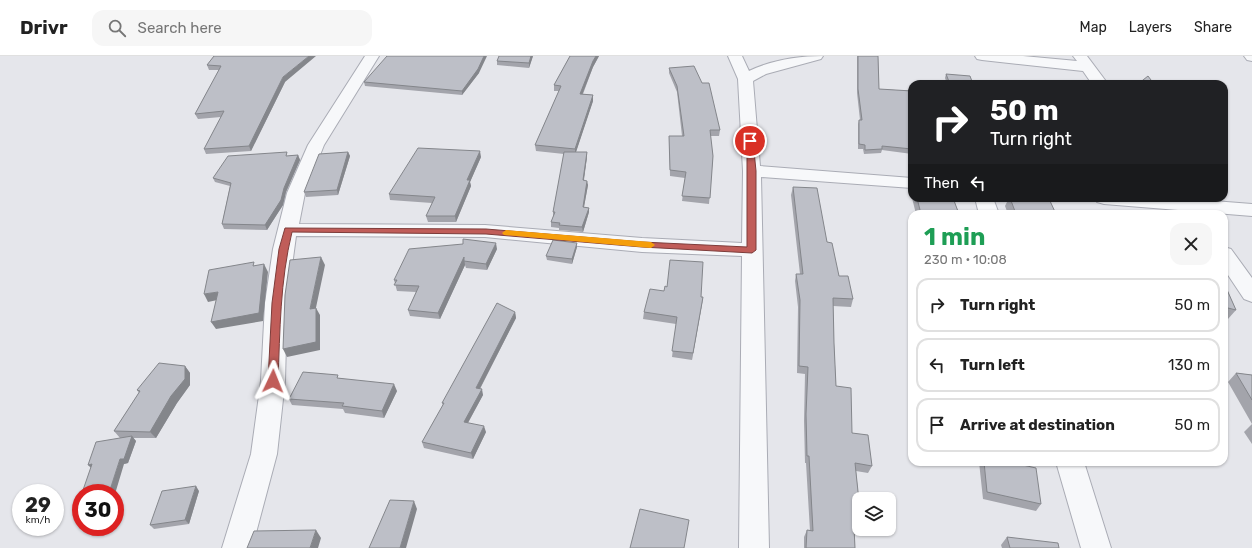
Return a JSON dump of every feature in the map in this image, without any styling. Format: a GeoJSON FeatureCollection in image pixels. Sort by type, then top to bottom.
{"type":"FeatureCollection","features":[{"type":"Feature","properties":{"kind":"street"},"geometry":{"type":"LineString","coordinates":[[237,548],[264,454],[273,381],[276,303],[284,249],[296,193],[316,146],[372,56]]}},
{"type":"Feature","properties":{"kind":"street"},"geometry":{"type":"LineString","coordinates":[[735,56],[745,79],[752,171],[752,250],[754,297],[754,548]]}},
{"type":"Feature","properties":{"kind":"street"},"geometry":{"type":"LineString","coordinates":[[745,79],[761,71],[816,56]]}},
{"type":"Feature","properties":{"kind":"street"},"geometry":{"type":"LineString","coordinates":[[982,56],[1084,62],[1097,80]]}},
{"type":"Feature","properties":{"kind":"street"},"geometry":{"type":"LineString","coordinates":[[752,171],[908,183]]}},
{"type":"Feature","properties":{"kind":"street"},"geometry":{"type":"LineString","coordinates":[[1147,202],[1252,210]]}},
{"type":"Feature","properties":{"kind":"street"},"geometry":{"type":"LineString","coordinates":[[288,230],[486,231],[634,244],[752,250]]}},
{"type":"Feature","properties":{"kind":"street"},"geometry":{"type":"LineString","coordinates":[[1228,260],[1252,294]]}},
{"type":"Feature","properties":{"kind":"street"},"geometry":{"type":"LineString","coordinates":[[1071,466],[1096,548]]}},
{"type":"Feature","properties":{"kind":"building"},"geometry":{"type":"Polygon","coordinates":[[[214,56],[309,56],[283,77],[249,146],[204,149],[224,111],[195,114],[221,66],[207,65],[214,56]]]}},
{"type":"Feature","properties":{"kind":"building"},"geometry":{"type":"Polygon","coordinates":[[[387,56],[484,56],[478,69],[462,91],[364,82],[387,56]]]}},
{"type":"Feature","properties":{"kind":"building"},"geometry":{"type":"Polygon","coordinates":[[[499,56],[531,56],[529,63],[497,61],[499,56]]]}},
{"type":"Feature","properties":{"kind":"building"},"geometry":{"type":"Polygon","coordinates":[[[570,56],[596,56],[580,94],[593,95],[575,149],[535,145],[561,86],[554,85],[570,56]]]}},
{"type":"Feature","properties":{"kind":"building"},"geometry":{"type":"Polygon","coordinates":[[[858,56],[878,56],[879,89],[908,91],[908,149],[882,146],[882,149],[865,150],[865,145],[859,144],[859,120],[862,120],[858,89],[858,56]]]}},
{"type":"Feature","properties":{"kind":"building"},"geometry":{"type":"Polygon","coordinates":[[[694,66],[702,83],[709,83],[720,130],[710,130],[713,156],[710,198],[682,196],[686,172],[670,170],[669,136],[684,136],[677,86],[669,68],[694,66]]]}},
{"type":"Feature","properties":{"kind":"building"},"geometry":{"type":"Polygon","coordinates":[[[946,74],[970,76],[972,80],[948,80],[946,74]]]}},
{"type":"Feature","properties":{"kind":"building"},"geometry":{"type":"Polygon","coordinates":[[[1148,76],[1151,80],[1143,80],[1148,76]]]}},
{"type":"Feature","properties":{"kind":"building"},"geometry":{"type":"Polygon","coordinates":[[[418,148],[480,151],[467,180],[470,180],[455,216],[426,216],[435,197],[389,194],[418,148]]]}},
{"type":"Feature","properties":{"kind":"building"},"geometry":{"type":"Polygon","coordinates":[[[287,152],[286,156],[298,155],[284,188],[281,200],[265,225],[222,224],[231,183],[213,178],[228,156],[287,152]]]}},
{"type":"Feature","properties":{"kind":"building"},"geometry":{"type":"Polygon","coordinates":[[[348,152],[337,190],[304,192],[319,154],[348,152]]]}},
{"type":"Feature","properties":{"kind":"building"},"geometry":{"type":"Polygon","coordinates":[[[564,152],[587,152],[583,180],[587,181],[583,207],[589,208],[582,227],[559,225],[560,223],[551,222],[555,212],[553,212],[564,152]]]}},
{"type":"Feature","properties":{"kind":"building"},"geometry":{"type":"Polygon","coordinates":[[[793,187],[817,188],[827,242],[832,243],[839,276],[848,276],[853,299],[833,298],[836,386],[851,388],[852,433],[868,435],[872,466],[855,463],[858,492],[852,492],[852,536],[854,536],[855,548],[806,548],[807,530],[813,531],[809,456],[807,456],[806,414],[808,367],[799,366],[800,300],[796,274],[803,274],[793,187]]]}},
{"type":"Feature","properties":{"kind":"building"},"geometry":{"type":"Polygon","coordinates":[[[918,202],[954,202],[958,210],[920,210],[918,202]]]}},
{"type":"Feature","properties":{"kind":"building"},"geometry":{"type":"Polygon","coordinates":[[[1012,202],[1050,202],[1054,210],[1014,210],[1012,202]]]}},
{"type":"Feature","properties":{"kind":"building"},"geometry":{"type":"Polygon","coordinates":[[[463,239],[496,243],[486,264],[464,261],[464,257],[438,313],[408,310],[419,286],[394,285],[397,280],[394,280],[409,249],[463,244],[463,239]]]}},
{"type":"Feature","properties":{"kind":"building"},"geometry":{"type":"Polygon","coordinates":[[[553,240],[577,243],[572,259],[546,256],[553,240]]]}},
{"type":"Feature","properties":{"kind":"building"},"geometry":{"type":"Polygon","coordinates":[[[321,257],[310,309],[316,308],[316,342],[283,349],[285,295],[290,260],[321,257]]]}},
{"type":"Feature","properties":{"kind":"building"},"geometry":{"type":"Polygon","coordinates":[[[670,260],[703,262],[701,297],[703,297],[693,353],[672,351],[677,317],[644,312],[650,289],[664,291],[665,286],[667,287],[670,260]]]}},
{"type":"Feature","properties":{"kind":"building"},"geometry":{"type":"Polygon","coordinates":[[[254,262],[253,266],[264,264],[259,313],[211,322],[218,292],[204,294],[209,270],[254,262]]]}},
{"type":"Feature","properties":{"kind":"building"},"geometry":{"type":"Polygon","coordinates":[[[1228,292],[1236,310],[1228,308],[1228,292]]]}},
{"type":"Feature","properties":{"kind":"building"},"geometry":{"type":"Polygon","coordinates":[[[497,303],[515,312],[476,388],[482,389],[464,422],[484,426],[471,453],[422,442],[444,403],[442,403],[497,303]]]}},
{"type":"Feature","properties":{"kind":"building"},"geometry":{"type":"Polygon","coordinates":[[[159,363],[185,366],[185,379],[171,396],[150,432],[114,431],[140,391],[137,390],[159,363]]]}},
{"type":"Feature","properties":{"kind":"building"},"geometry":{"type":"Polygon","coordinates":[[[303,372],[338,375],[337,378],[394,384],[382,411],[342,406],[344,403],[289,399],[303,372]]]}},
{"type":"Feature","properties":{"kind":"building"},"geometry":{"type":"Polygon","coordinates":[[[1236,373],[1252,375],[1252,400],[1236,373]]]}},
{"type":"Feature","properties":{"kind":"building"},"geometry":{"type":"Polygon","coordinates":[[[132,436],[124,459],[120,459],[112,484],[85,484],[92,464],[88,465],[96,442],[132,436]]]}},
{"type":"Feature","properties":{"kind":"building"},"geometry":{"type":"Polygon","coordinates":[[[984,466],[1027,466],[1036,468],[1041,504],[987,492],[984,466]]]}},
{"type":"Feature","properties":{"kind":"building"},"geometry":{"type":"Polygon","coordinates":[[[196,486],[185,520],[150,525],[162,491],[196,486]]]}},
{"type":"Feature","properties":{"kind":"building"},"geometry":{"type":"Polygon","coordinates":[[[390,500],[414,501],[400,548],[369,548],[390,500]]]}},
{"type":"Feature","properties":{"kind":"building"},"geometry":{"type":"Polygon","coordinates":[[[640,509],[689,520],[684,548],[630,548],[640,509]]]}},
{"type":"Feature","properties":{"kind":"building"},"geometry":{"type":"Polygon","coordinates":[[[316,530],[310,548],[247,548],[254,531],[316,530]]]}},
{"type":"Feature","properties":{"kind":"building"},"geometry":{"type":"Polygon","coordinates":[[[1007,537],[1058,543],[1059,548],[1010,548],[1007,537]]]}},
{"type":"Feature","properties":{"kind":"slow traffic"},"geometry":{"type":"LineString","coordinates":[[506,233],[651,245]]}},
{"type":"Feature","properties":{"kind":"route"},"geometry":{"type":"LineString","coordinates":[[273,381],[276,303],[288,230],[486,231],[642,244],[752,250],[752,171],[750,141]]}}]}
